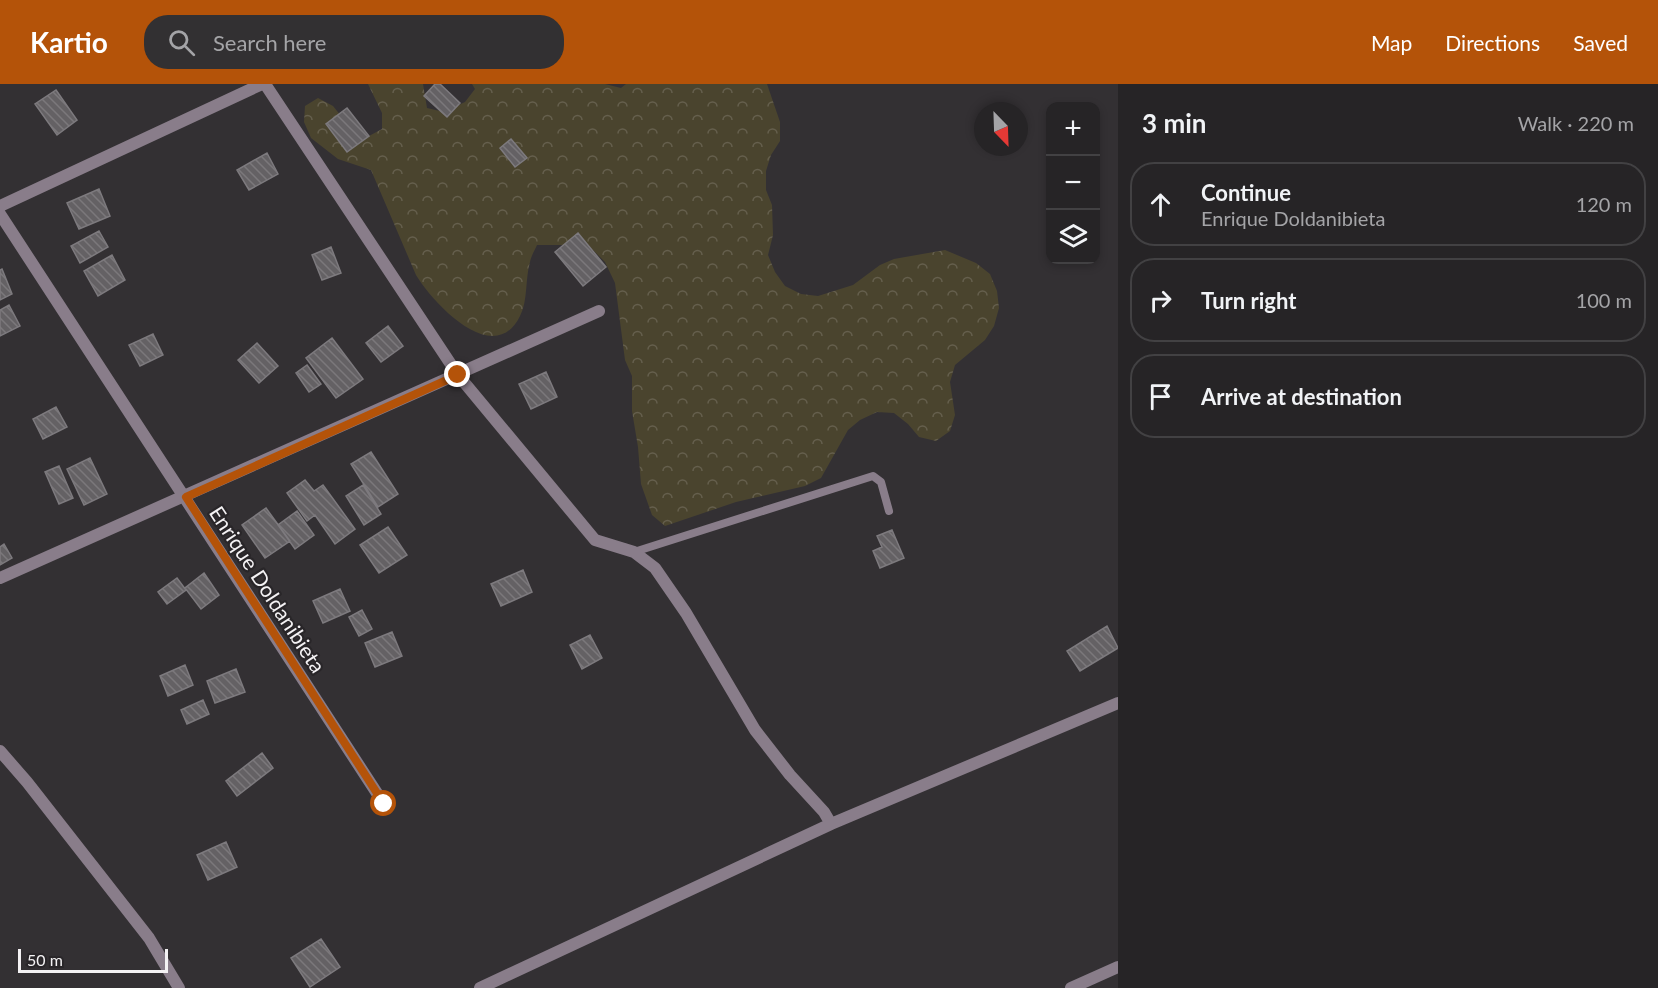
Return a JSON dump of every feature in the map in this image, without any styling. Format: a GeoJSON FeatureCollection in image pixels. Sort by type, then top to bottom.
{"type":"FeatureCollection","features":[{"type":"Feature","properties":{"kind":"street"},"geometry":{"type":"LineString","coordinates":[[0,206],[264,84],[458,375],[595,540],[634,552],[655,568],[686,613],[755,730],[790,775],[824,812],[831,825]]}},
{"type":"Feature","properties":{"kind":"street","name":"Enrique Doldanibieta"},"geometry":{"type":"LineString","coordinates":[[0,214],[384,804]]}},
{"type":"Feature","properties":{"kind":"street"},"geometry":{"type":"LineString","coordinates":[[0,578],[599,311]]}},
{"type":"Feature","properties":{"kind":"street"},"geometry":{"type":"LineString","coordinates":[[480,988],[831,825],[1118,703]]}},
{"type":"Feature","properties":{"kind":"street"},"geometry":{"type":"LineString","coordinates":[[0,751],[27,782],[148,938],[178,988]]}},
{"type":"Feature","properties":{"kind":"street"},"geometry":{"type":"LineString","coordinates":[[1071,988],[1118,967]]}},
{"type":"Feature","properties":{"kind":"lane"},"geometry":{"type":"LineString","coordinates":[[634,552],[873,476],[881,482],[889,511]]}},
{"type":"Feature","properties":{"kind":"green space"},"geometry":{"type":"Polygon","coordinates":[[[368,84],[423,84],[427,108],[444,112],[465,102],[475,89],[472,84],[605,84],[621,88],[626,84],[767,84],[780,122],[780,141],[771,155],[766,171],[766,190],[772,205],[773,235],[768,255],[775,272],[785,286],[801,294],[818,296],[853,285],[880,265],[894,259],[945,250],[976,263],[990,274],[997,291],[999,308],[994,326],[985,340],[955,365],[950,382],[955,415],[950,431],[936,441],[919,437],[894,413],[877,412],[860,420],[848,430],[821,478],[805,486],[736,502],[665,526],[652,515],[641,484],[632,411],[632,376],[625,360],[615,283],[605,262],[593,250],[575,245],[537,245],[528,269],[523,310],[509,331],[495,336],[480,334],[465,326],[436,301],[416,275],[371,170],[338,159],[311,138],[304,122],[305,106],[318,98],[333,106],[353,131],[369,136],[382,129],[382,113],[368,84]]]}},
{"type":"Feature","properties":{"kind":"building"},"geometry":{"type":"Polygon","coordinates":[[[435,84],[440,84],[460,103],[447,117],[424,96],[435,84]]]}},
{"type":"Feature","properties":{"kind":"building"},"geometry":{"type":"Polygon","coordinates":[[[56,90],[77,120],[57,135],[35,104],[56,90]]]}},
{"type":"Feature","properties":{"kind":"building"},"geometry":{"type":"Polygon","coordinates":[[[347,108],[369,136],[347,152],[326,124],[347,108]]]}},
{"type":"Feature","properties":{"kind":"building"},"geometry":{"type":"Polygon","coordinates":[[[511,139],[527,158],[515,167],[500,148],[511,139]]]}},
{"type":"Feature","properties":{"kind":"building"},"geometry":{"type":"Polygon","coordinates":[[[267,153],[278,174],[249,190],[237,170],[267,153]]]}},
{"type":"Feature","properties":{"kind":"building"},"geometry":{"type":"Polygon","coordinates":[[[99,189],[110,216],[79,229],[67,203],[99,189]]]}},
{"type":"Feature","properties":{"kind":"building"},"geometry":{"type":"Polygon","coordinates":[[[99,231],[108,247],[80,263],[71,246],[99,231]]]}},
{"type":"Feature","properties":{"kind":"building"},"geometry":{"type":"Polygon","coordinates":[[[578,233],[606,267],[583,286],[555,252],[578,233]]]}},
{"type":"Feature","properties":{"kind":"building"},"geometry":{"type":"Polygon","coordinates":[[[331,247],[341,273],[322,280],[312,255],[331,247]]]}},
{"type":"Feature","properties":{"kind":"building"},"geometry":{"type":"Polygon","coordinates":[[[112,255],[125,280],[98,296],[84,271],[112,255]]]}},
{"type":"Feature","properties":{"kind":"building"},"geometry":{"type":"Polygon","coordinates":[[[2,269],[12,294],[0,300],[0,270],[2,269]]]}},
{"type":"Feature","properties":{"kind":"building"},"geometry":{"type":"Polygon","coordinates":[[[9,305],[20,326],[0,336],[0,310],[9,305]]]}},
{"type":"Feature","properties":{"kind":"building"},"geometry":{"type":"Polygon","coordinates":[[[388,326],[403,346],[381,362],[366,343],[388,326]]]}},
{"type":"Feature","properties":{"kind":"building"},"geometry":{"type":"Polygon","coordinates":[[[153,334],[163,355],[140,366],[129,345],[153,334]]]}},
{"type":"Feature","properties":{"kind":"building"},"geometry":{"type":"Polygon","coordinates":[[[332,338],[363,379],[336,398],[306,358],[332,338]]]}},
{"type":"Feature","properties":{"kind":"building"},"geometry":{"type":"Polygon","coordinates":[[[257,343],[278,366],[259,383],[238,360],[257,343]]]}},
{"type":"Feature","properties":{"kind":"building"},"geometry":{"type":"Polygon","coordinates":[[[307,365],[321,384],[309,392],[296,373],[307,365]]]}},
{"type":"Feature","properties":{"kind":"building"},"geometry":{"type":"Polygon","coordinates":[[[546,372],[557,397],[531,409],[519,384],[546,372]]]}},
{"type":"Feature","properties":{"kind":"building"},"geometry":{"type":"Polygon","coordinates":[[[56,407],[67,427],[43,439],[33,419],[56,407]]]}},
{"type":"Feature","properties":{"kind":"building"},"geometry":{"type":"Polygon","coordinates":[[[371,452],[398,494],[378,507],[351,464],[371,452]]]}},
{"type":"Feature","properties":{"kind":"building"},"geometry":{"type":"Polygon","coordinates":[[[90,458],[107,494],[84,505],[67,469],[90,458]]]}},
{"type":"Feature","properties":{"kind":"building"},"geometry":{"type":"Polygon","coordinates":[[[59,466],[73,498],[59,504],[45,472],[59,466]]]}},
{"type":"Feature","properties":{"kind":"building"},"geometry":{"type":"Polygon","coordinates":[[[305,480],[314,491],[323,485],[355,529],[335,544],[315,515],[307,521],[287,493],[305,480]]]}},
{"type":"Feature","properties":{"kind":"building"},"geometry":{"type":"Polygon","coordinates":[[[363,485],[381,514],[364,525],[346,496],[363,485]]]}},
{"type":"Feature","properties":{"kind":"building"},"geometry":{"type":"Polygon","coordinates":[[[266,508],[290,541],[265,558],[242,525],[266,508]]]}},
{"type":"Feature","properties":{"kind":"building"},"geometry":{"type":"Polygon","coordinates":[[[297,511],[314,535],[295,549],[278,525],[297,511]]]}},
{"type":"Feature","properties":{"kind":"building"},"geometry":{"type":"Polygon","coordinates":[[[388,527],[407,555],[379,573],[360,545],[388,527]]]}},
{"type":"Feature","properties":{"kind":"building"},"geometry":{"type":"Polygon","coordinates":[[[892,530],[904,558],[880,568],[873,551],[882,547],[877,536],[892,530]]]}},
{"type":"Feature","properties":{"kind":"building"},"geometry":{"type":"Polygon","coordinates":[[[4,544],[12,558],[0,565],[0,547],[4,544]]]}},
{"type":"Feature","properties":{"kind":"building"},"geometry":{"type":"Polygon","coordinates":[[[523,570],[532,592],[501,606],[491,584],[523,570]]]}},
{"type":"Feature","properties":{"kind":"building"},"geometry":{"type":"Polygon","coordinates":[[[204,573],[219,595],[201,609],[185,588],[204,573]]]}},
{"type":"Feature","properties":{"kind":"building"},"geometry":{"type":"Polygon","coordinates":[[[177,578],[186,590],[167,604],[158,592],[177,578]]]}},
{"type":"Feature","properties":{"kind":"building"},"geometry":{"type":"Polygon","coordinates":[[[340,589],[350,611],[323,623],[313,601],[340,589]]]}},
{"type":"Feature","properties":{"kind":"building"},"geometry":{"type":"Polygon","coordinates":[[[362,610],[372,629],[359,636],[349,617],[362,610]]]}},
{"type":"Feature","properties":{"kind":"building"},"geometry":{"type":"Polygon","coordinates":[[[1107,626],[1118,648],[1080,671],[1067,651],[1107,626]]]}},
{"type":"Feature","properties":{"kind":"building"},"geometry":{"type":"Polygon","coordinates":[[[392,632],[402,656],[375,667],[365,643],[392,632]]]}},
{"type":"Feature","properties":{"kind":"building"},"geometry":{"type":"Polygon","coordinates":[[[590,635],[602,658],[582,669],[570,645],[590,635]]]}},
{"type":"Feature","properties":{"kind":"building"},"geometry":{"type":"Polygon","coordinates":[[[185,665],[193,685],[168,696],[160,676],[185,665]]]}},
{"type":"Feature","properties":{"kind":"building"},"geometry":{"type":"Polygon","coordinates":[[[236,669],[245,692],[215,703],[207,681],[236,669]]]}},
{"type":"Feature","properties":{"kind":"building"},"geometry":{"type":"Polygon","coordinates":[[[203,700],[209,714],[187,724],[181,710],[203,700]]]}},
{"type":"Feature","properties":{"kind":"building"},"geometry":{"type":"Polygon","coordinates":[[[262,753],[273,768],[237,796],[226,781],[262,753]]]}},
{"type":"Feature","properties":{"kind":"building"},"geometry":{"type":"Polygon","coordinates":[[[226,842],[237,867],[208,880],[197,855],[226,842]]]}},
{"type":"Feature","properties":{"kind":"building"},"geometry":{"type":"Polygon","coordinates":[[[321,939],[340,967],[310,987],[291,958],[321,939]]]}},
{"type":"Feature","properties":{"kind":"route"},"geometry":{"type":"LineString","coordinates":[[384,804],[186,497],[458,375]]}}]}
